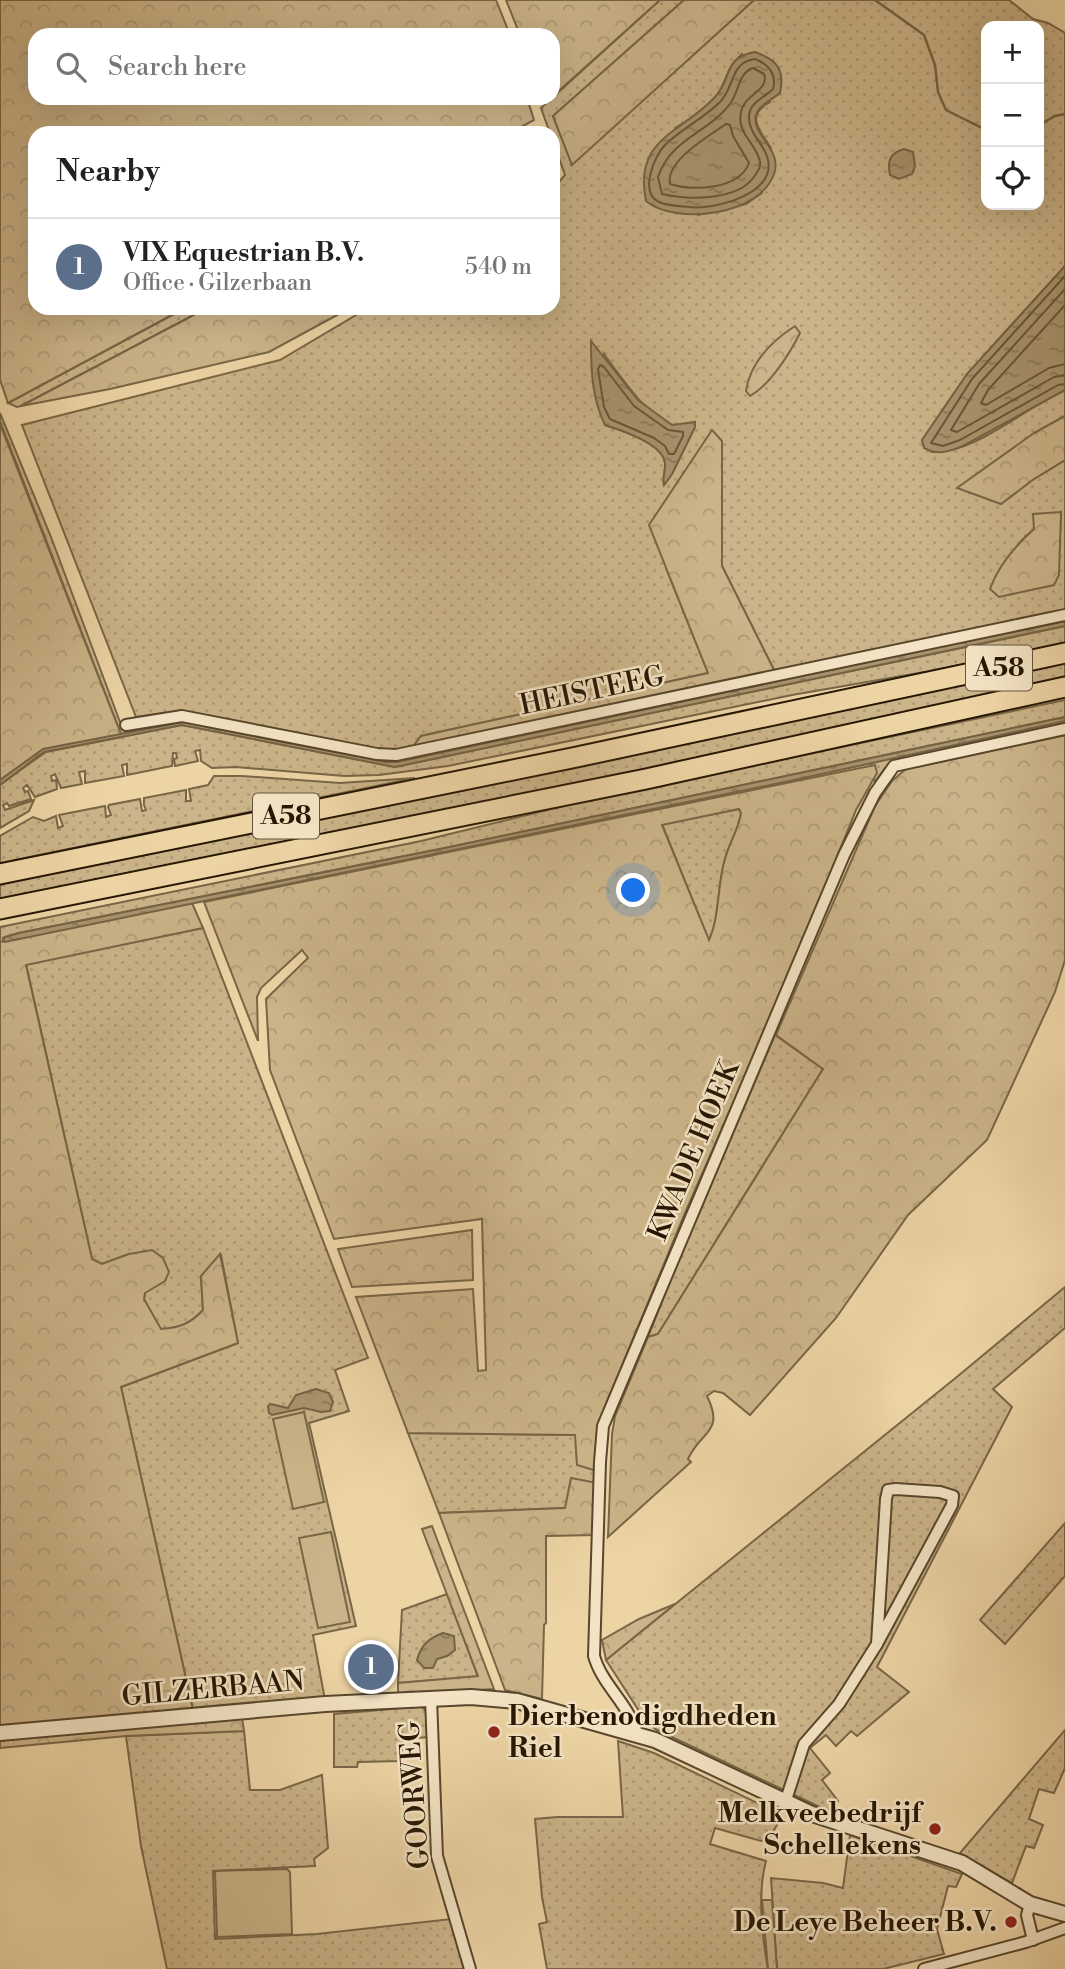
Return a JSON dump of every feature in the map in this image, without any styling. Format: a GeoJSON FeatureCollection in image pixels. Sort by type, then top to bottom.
{"type":"FeatureCollection","features":[{"type":"Feature","properties":{"kind":"highway","name":"A58"},"geometry":{"type":"LineString","coordinates":[[0,874],[572,758],[1065,653]]}},
{"type":"Feature","properties":{"kind":"highway","name":"A58"},"geometry":{"type":"LineString","coordinates":[[0,909],[646,779],[1065,687]]}},
{"type":"Feature","properties":{"kind":"street","name":"HEISTEEG"},"geometry":{"type":"LineString","coordinates":[[126,725],[182,716],[377,754],[396,755],[1065,615]]}},
{"type":"Feature","properties":{"kind":"street","name":"KWADE HOEK"},"geometry":{"type":"LineString","coordinates":[[637,1734],[634,1721],[600,1672],[594,1656],[603,1426],[844,855],[875,793],[894,766],[1065,729]]}},
{"type":"Feature","properties":{"kind":"street"},"geometry":{"type":"LineString","coordinates":[[785,1803],[804,1744],[839,1704],[877,1644],[953,1505],[953,1496],[940,1492],[888,1490],[877,1644]]}},
{"type":"Feature","properties":{"kind":"street","name":"GILZERBAAN"},"geometry":{"type":"LineString","coordinates":[[0,1733],[284,1707],[431,1698],[471,1697],[517,1701],[637,1734],[673,1747],[785,1803],[830,1821],[962,1863],[1030,1904],[1065,1914]]}},
{"type":"Feature","properties":{"kind":"street","name":"GOORWEG"},"geometry":{"type":"LineString","coordinates":[[431,1698],[437,1856],[470,1969]]}},
{"type":"Feature","properties":{"kind":"street"},"geometry":{"type":"LineString","coordinates":[[1030,1904],[1027,1915],[1032,1940]]}},
{"type":"Feature","properties":{"kind":"street"},"geometry":{"type":"LineString","coordinates":[[924,1969],[1032,1940],[1065,1928]]}},
{"type":"Feature","properties":{"kind":"green space"},"geometry":{"type":"Polygon","coordinates":[[[0,0],[496,0],[507,28],[28,28],[28,105],[529,105],[534,120],[523,126],[28,126],[28,315],[172,315],[8,403],[0,380],[0,0]]]}},
{"type":"Feature","properties":{"kind":"green space"},"geometry":{"type":"Polygon","coordinates":[[[506,0],[660,0],[560,90],[560,28],[517,28],[506,0]]]}},
{"type":"Feature","properties":{"kind":"green space"},"geometry":{"type":"Polygon","coordinates":[[[660,0],[684,0],[553,116],[557,126],[547,126],[541,108],[544,105],[560,105],[560,91],[660,0]]]}},
{"type":"Feature","properties":{"kind":"green space"},"geometry":{"type":"Polygon","coordinates":[[[684,0],[754,0],[572,165],[560,134],[560,126],[557,126],[553,116],[684,0]]]}},
{"type":"Feature","properties":{"kind":"green space"},"geometry":{"type":"Polygon","coordinates":[[[754,0],[1009,0],[1033,19],[1040,21],[981,21],[981,210],[1044,210],[1044,22],[1065,33],[1065,266],[967,374],[922,441],[932,452],[965,446],[1065,390],[1065,416],[1034,433],[1034,479],[1065,460],[1065,610],[775,672],[722,566],[722,441],[666,568],[708,673],[421,736],[412,748],[393,752],[296,736],[179,711],[136,717],[22,425],[280,360],[356,315],[560,315],[560,181],[565,175],[560,161],[560,134],[572,164],[754,0]],[[742,54],[730,68],[710,103],[675,128],[698,215],[746,204],[762,193],[771,148],[759,129],[756,118],[762,107],[770,102],[742,54]],[[604,354],[605,425],[640,439],[663,455],[664,485],[672,474],[695,422],[673,425],[664,422],[635,395],[604,354]],[[1061,512],[1021,541],[1058,575],[1061,512]]]}},
{"type":"Feature","properties":{"kind":"green space"},"geometry":{"type":"Polygon","coordinates":[[[172,315],[194,315],[21,406],[8,403],[172,315]]]}},
{"type":"Feature","properties":{"kind":"green space"},"geometry":{"type":"Polygon","coordinates":[[[194,315],[337,315],[269,352],[110,389],[21,406],[194,315]]]}},
{"type":"Feature","properties":{"kind":"green space"},"geometry":{"type":"Polygon","coordinates":[[[795,326],[800,333],[785,359],[772,377],[750,396],[746,391],[748,381],[757,362],[770,346],[795,326]]]}},
{"type":"Feature","properties":{"kind":"green space"},"geometry":{"type":"Polygon","coordinates":[[[0,413],[51,537],[120,722],[123,723],[177,718],[383,758],[1065,620],[393,763],[183,722],[121,734],[0,421],[0,413]]]}},
{"type":"Feature","properties":{"kind":"green space"},"geometry":{"type":"Polygon","coordinates":[[[1065,416],[1065,460],[1001,504],[957,488],[1034,433],[1065,416]]]}},
{"type":"Feature","properties":{"kind":"green space"},"geometry":{"type":"Polygon","coordinates":[[[0,424],[122,737],[46,752],[0,784],[0,424]]]}},
{"type":"Feature","properties":{"kind":"green space"},"geometry":{"type":"Polygon","coordinates":[[[712,430],[722,441],[722,566],[775,672],[412,748],[421,736],[708,673],[649,525],[712,430]]]}},
{"type":"Feature","properties":{"kind":"green space"},"geometry":{"type":"Polygon","coordinates":[[[1061,512],[1059,575],[1054,585],[999,597],[990,589],[993,580],[1008,556],[1034,529],[1033,514],[1061,512]]]}},
{"type":"Feature","properties":{"kind":"green space"},"geometry":{"type":"Polygon","coordinates":[[[1065,626],[1065,643],[936,670],[792,695],[448,766],[379,775],[344,776],[236,767],[212,768],[201,761],[200,750],[195,751],[198,761],[175,766],[176,753],[173,753],[172,766],[127,775],[127,764],[122,765],[124,776],[85,783],[85,771],[79,772],[82,784],[61,788],[55,774],[51,776],[52,781],[56,780],[57,789],[35,797],[27,785],[23,788],[25,792],[28,791],[31,799],[9,806],[7,803],[3,805],[5,810],[34,800],[29,811],[0,828],[0,785],[44,752],[182,725],[395,767],[1065,626]]]}},
{"type":"Feature","properties":{"kind":"green space"},"geometry":{"type":"Polygon","coordinates":[[[1065,662],[1065,680],[0,902],[0,883],[1065,662]]]}},
{"type":"Feature","properties":{"kind":"green space"},"geometry":{"type":"Polygon","coordinates":[[[1065,700],[1065,717],[445,848],[19,933],[3,938],[5,942],[0,943],[0,927],[421,841],[580,802],[1065,700]]]}},
{"type":"Feature","properties":{"kind":"green space"},"geometry":{"type":"Polygon","coordinates":[[[1065,721],[1065,727],[893,763],[885,768],[875,782],[870,762],[1065,721]]]}},
{"type":"Feature","properties":{"kind":"green space"},"geometry":{"type":"Polygon","coordinates":[[[1065,735],[1065,960],[1055,992],[987,1140],[908,1215],[836,1318],[750,1415],[723,1393],[714,1391],[707,1396],[712,1408],[712,1425],[693,1449],[688,1459],[691,1462],[608,1537],[615,1416],[648,1337],[658,1334],[823,1069],[776,1035],[875,806],[892,781],[906,769],[1065,735]]]}},
{"type":"Feature","properties":{"kind":"green space"},"geometry":{"type":"Polygon","coordinates":[[[875,765],[877,773],[856,810],[787,980],[685,1213],[604,1409],[597,1471],[577,1465],[575,1435],[408,1433],[356,1297],[473,1289],[478,1371],[486,1370],[482,1219],[334,1239],[270,1070],[266,999],[308,958],[302,950],[261,988],[257,997],[258,1041],[204,902],[875,765]],[[739,809],[662,825],[709,940],[715,921],[722,869],[741,813],[739,809]]]}},
{"type":"Feature","properties":{"kind":"green space"},"geometry":{"type":"Polygon","coordinates":[[[214,776],[340,783],[415,778],[0,863],[0,836],[33,817],[44,821],[56,816],[58,828],[63,826],[59,815],[105,806],[106,817],[111,815],[109,805],[140,799],[142,811],[146,810],[144,798],[186,790],[186,801],[191,801],[189,789],[208,785],[214,776]]]}},
{"type":"Feature","properties":{"kind":"green space"},"geometry":{"type":"Polygon","coordinates":[[[739,809],[740,819],[725,859],[709,941],[662,824],[739,809]]]}},
{"type":"Feature","properties":{"kind":"green space"},"geometry":{"type":"Polygon","coordinates":[[[192,903],[203,928],[26,965],[92,1259],[102,1264],[129,1254],[152,1250],[163,1258],[169,1272],[165,1281],[145,1293],[144,1299],[161,1329],[184,1324],[203,1310],[201,1276],[220,1254],[238,1343],[121,1387],[193,1710],[0,1728],[0,942],[192,903]]]}},
{"type":"Feature","properties":{"kind":"green space"},"geometry":{"type":"Polygon","coordinates":[[[203,928],[368,1358],[335,1370],[349,1411],[309,1423],[356,1626],[313,1635],[325,1700],[193,1710],[121,1387],[238,1343],[221,1255],[201,1276],[203,1310],[184,1324],[160,1329],[144,1299],[145,1293],[129,1254],[102,1264],[92,1259],[26,964],[203,928]]]}},
{"type":"Feature","properties":{"kind":"green space"},"geometry":{"type":"Polygon","coordinates":[[[775,1035],[823,1069],[658,1334],[648,1337],[675,1269],[775,1035]]]}},
{"type":"Feature","properties":{"kind":"green space"},"geometry":{"type":"Polygon","coordinates":[[[472,1230],[473,1280],[352,1287],[338,1249],[472,1230]]]}},
{"type":"Feature","properties":{"kind":"green space"},"geometry":{"type":"Polygon","coordinates":[[[1065,1287],[1065,1328],[993,1389],[1012,1407],[877,1667],[909,1692],[857,1736],[851,1731],[836,1746],[826,1735],[810,1748],[830,1773],[822,1780],[838,1801],[828,1811],[655,1729],[643,1717],[606,1660],[1065,1287]]]}},
{"type":"Feature","properties":{"kind":"green space"},"geometry":{"type":"Polygon","coordinates":[[[304,1412],[324,1502],[293,1509],[273,1419],[304,1412]]]}},
{"type":"Feature","properties":{"kind":"green space"},"geometry":{"type":"Polygon","coordinates":[[[408,1433],[576,1435],[577,1464],[597,1471],[597,1483],[566,1508],[439,1513],[408,1433]]]}},
{"type":"Feature","properties":{"kind":"green space"},"geometry":{"type":"Polygon","coordinates":[[[571,1478],[597,1483],[595,1535],[546,1536],[546,1623],[542,1699],[505,1690],[439,1513],[565,1508],[571,1478]]]}},
{"type":"Feature","properties":{"kind":"green space"},"geometry":{"type":"Polygon","coordinates":[[[1065,1523],[1065,1576],[1005,1644],[980,1620],[1065,1523]]]}},
{"type":"Feature","properties":{"kind":"green space"},"geometry":{"type":"Polygon","coordinates":[[[432,1526],[494,1689],[398,1695],[398,1683],[478,1676],[422,1529],[432,1526]]]}},
{"type":"Feature","properties":{"kind":"green space"},"geometry":{"type":"Polygon","coordinates":[[[331,1532],[350,1622],[318,1628],[299,1538],[331,1532]]]}},
{"type":"Feature","properties":{"kind":"green space"},"geometry":{"type":"Polygon","coordinates":[[[447,1594],[478,1677],[398,1683],[402,1610],[447,1594]]]}},
{"type":"Feature","properties":{"kind":"green space"},"geometry":{"type":"Polygon","coordinates":[[[675,1604],[606,1660],[602,1640],[639,1619],[675,1604]]]}},
{"type":"Feature","properties":{"kind":"green space"},"geometry":{"type":"Polygon","coordinates":[[[422,1707],[427,1712],[429,1737],[403,1739],[401,1761],[358,1762],[357,1767],[334,1767],[334,1714],[422,1707]]]}},
{"type":"Feature","properties":{"kind":"green space"},"geometry":{"type":"Polygon","coordinates":[[[242,1718],[244,1731],[126,1736],[0,1748],[0,1737],[242,1718]]]}},
{"type":"Feature","properties":{"kind":"green space"},"geometry":{"type":"Polygon","coordinates":[[[1065,1730],[1065,1768],[1054,1793],[1039,1789],[1029,1819],[1043,1825],[1034,1848],[1026,1846],[1012,1883],[960,1853],[1065,1730]]]}},
{"type":"Feature","properties":{"kind":"green space"},"geometry":{"type":"Polygon","coordinates":[[[244,1731],[250,1790],[280,1790],[322,1775],[328,1848],[314,1859],[315,1866],[213,1871],[215,1939],[317,1934],[451,1919],[464,1969],[167,1969],[141,1846],[126,1736],[244,1731]]]}},
{"type":"Feature","properties":{"kind":"green space"},"geometry":{"type":"Polygon","coordinates":[[[618,1741],[654,1753],[780,1814],[781,1818],[770,1837],[761,1841],[715,1828],[710,1844],[766,1861],[761,1901],[768,1969],[547,1969],[539,1924],[547,1922],[535,1819],[623,1817],[618,1741]]]}},
{"type":"Feature","properties":{"kind":"green space"},"geometry":{"type":"Polygon","coordinates":[[[850,1835],[962,1874],[956,1887],[948,1886],[937,1929],[944,1954],[883,1969],[777,1969],[771,1878],[823,1883],[843,1888],[850,1835]]]}},
{"type":"Feature","properties":{"kind":"green space"},"geometry":{"type":"Polygon","coordinates":[[[287,1869],[290,1872],[292,1934],[217,1937],[215,1871],[287,1869]]]}},
{"type":"Feature","properties":{"kind":"green space"},"geometry":{"type":"Polygon","coordinates":[[[762,1900],[772,1900],[777,1969],[768,1969],[762,1900]]]}},
{"type":"Feature","properties":{"kind":"water"},"geometry":{"type":"Polygon","coordinates":[[[755,52],[774,62],[781,78],[780,93],[763,105],[756,115],[758,129],[771,150],[776,165],[766,188],[752,199],[716,212],[677,213],[660,209],[646,201],[644,180],[653,150],[715,97],[737,59],[755,52]]]}},
{"type":"Feature","properties":{"kind":"water"},"geometry":{"type":"Polygon","coordinates":[[[904,149],[913,152],[915,166],[912,174],[899,179],[890,175],[889,162],[895,153],[904,149]]]}},
{"type":"Feature","properties":{"kind":"water"},"geometry":{"type":"Polygon","coordinates":[[[1065,266],[1065,390],[963,446],[939,452],[924,448],[922,440],[967,374],[1065,266]]]}},
{"type":"Feature","properties":{"kind":"water"},"geometry":{"type":"Polygon","coordinates":[[[591,341],[638,400],[672,425],[695,422],[672,474],[664,485],[663,456],[640,439],[605,425],[595,395],[591,341]]]}},
{"type":"Feature","properties":{"kind":"water"},"geometry":{"type":"Polygon","coordinates":[[[1065,620],[1065,626],[395,767],[182,725],[44,752],[0,785],[0,780],[43,749],[183,722],[385,762],[397,762],[1065,620]]]}},
{"type":"Feature","properties":{"kind":"water"},"geometry":{"type":"Polygon","coordinates":[[[1065,717],[1065,721],[785,782],[5,942],[3,940],[19,933],[445,848],[1065,717]]]}},
{"type":"Feature","properties":{"kind":"water"},"geometry":{"type":"Polygon","coordinates":[[[316,1389],[329,1393],[333,1402],[330,1411],[304,1408],[272,1415],[269,1413],[268,1406],[271,1404],[288,1408],[296,1395],[316,1389]]]}},
{"type":"Feature","properties":{"kind":"water"},"geometry":{"type":"Polygon","coordinates":[[[443,1633],[454,1636],[455,1650],[437,1659],[433,1668],[424,1668],[417,1660],[423,1646],[443,1633]]]}},
{"type":"Feature","properties":{"kind":"waterway"},"geometry":{"type":"LineString","coordinates":[[875,0],[924,35],[935,65],[938,92],[946,110],[981,128]]}},
{"type":"Feature","properties":{"kind":"waterway"},"geometry":{"type":"LineString","coordinates":[[1044,122],[1065,114]]}},
{"type":"Feature","properties":{"kind":"place","name":"VIX Equestrian B.V."},"geometry":{"type":"Point","coordinates":[371,1667]}},
{"type":"Feature","properties":{"kind":"place","name":"Dierbenodigdheden Riel"},"geometry":{"type":"Point","coordinates":[494,1732]}},
{"type":"Feature","properties":{"kind":"place","name":"Melkveebedrijf Schellekens"},"geometry":{"type":"Point","coordinates":[935,1829]}},
{"type":"Feature","properties":{"kind":"place","name":"De Leye Beheer B.V."},"geometry":{"type":"Point","coordinates":[1011,1922]}}]}
